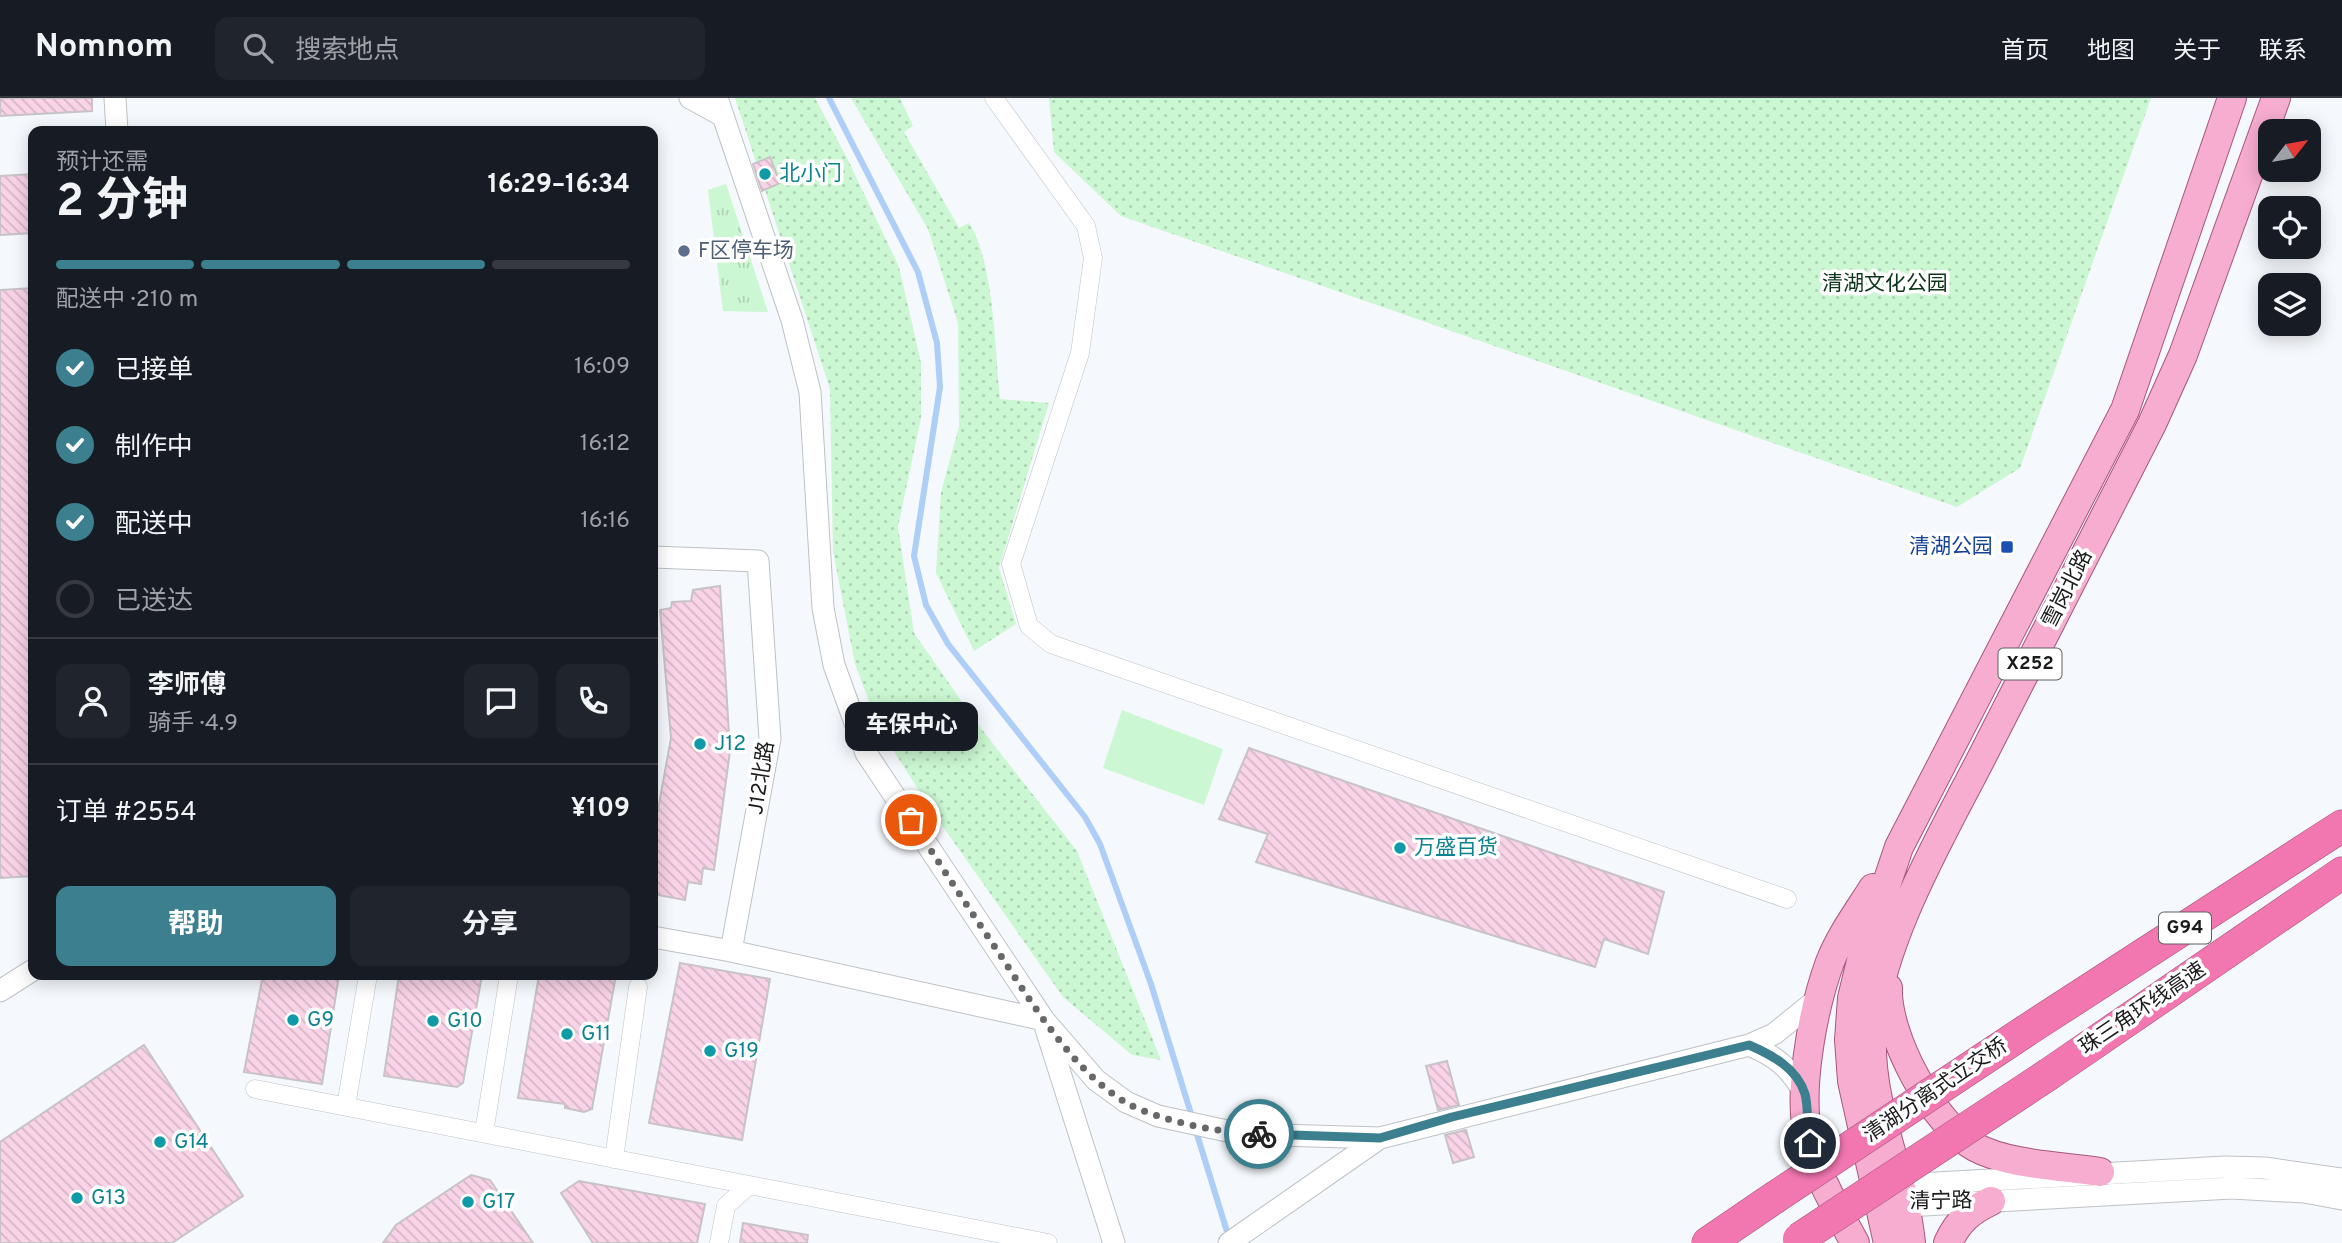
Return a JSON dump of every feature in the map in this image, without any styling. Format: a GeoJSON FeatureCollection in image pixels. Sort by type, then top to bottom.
{"type":"FeatureCollection","features":[{"type":"Feature","properties":{"kind":"highway","name":"珠三角环线高速"},"geometry":{"type":"LineString","coordinates":[[2027,1030],[2342,826]]}},
{"type":"Feature","properties":{"kind":"highway","name":"珠三角环线高速"},"geometry":{"type":"LineString","coordinates":[[1795,1241],[2049,1074],[2342,873]]}},
{"type":"Feature","properties":{"kind":"highway","name":"清湖分离式立交桥"},"geometry":{"type":"LineString","coordinates":[[1708,1243],[2027,1030]]}},
{"type":"Feature","properties":{"kind":"main road","name":"雪岗北路"},"geometry":{"type":"LineString","coordinates":[[1911,1243],[1895,1196],[1857,1112],[1849,1040],[1852,998],[1862,957],[1899,847],[2125,410],[2232,98]]}},
{"type":"Feature","properties":{"kind":"main road","name":"雪岗北路"},"geometry":{"type":"LineString","coordinates":[[1888,1243],[1895,1196],[1872,1063],[1878,995],[1889,959],[1927,865],[2157,413],[2183,355],[2276,98]]}},
{"type":"Feature","properties":{"kind":"main road"},"geometry":{"type":"LineString","coordinates":[[1855,1243],[1815,1161],[1806,1125],[1805,1094],[1820,997],[1830,961],[1899,847]]}},
{"type":"Feature","properties":{"kind":"main road"},"geometry":{"type":"LineString","coordinates":[[1889,959],[1887,1000],[1895,1033],[1931,1101],[1950,1127],[1974,1147],[1999,1156],[2101,1172]]}},
{"type":"Feature","properties":{"kind":"main road"},"geometry":{"type":"LineString","coordinates":[[1948,1243],[1959,1222],[1972,1210],[1991,1201]]}},
{"type":"Feature","properties":{"kind":"street"},"geometry":{"type":"LineString","coordinates":[[115,98],[117,126]]}},
{"type":"Feature","properties":{"kind":"street"},"geometry":{"type":"LineString","coordinates":[[690,98],[720,107],[792,320],[810,392],[823,608],[834,665],[866,753],[1044,1020],[1096,1080],[1126,1102],[1158,1116],[1241,1134],[1380,1138],[1452,1117],[1749,1045],[1774,1034],[1820,997]]}},
{"type":"Feature","properties":{"kind":"street"},"geometry":{"type":"LineString","coordinates":[[994,98],[1086,226],[1093,258],[1080,353],[1011,564],[1029,626],[1051,644],[1787,899]]}},
{"type":"Feature","properties":{"kind":"street","name":"J12北路"},"geometry":{"type":"LineString","coordinates":[[658,557],[758,561],[771,739],[731,951]]}},
{"type":"Feature","properties":{"kind":"street"},"geometry":{"type":"LineString","coordinates":[[658,938],[731,951],[1044,1020]]}},
{"type":"Feature","properties":{"kind":"street"},"geometry":{"type":"LineString","coordinates":[[0,990],[28,973]]}},
{"type":"Feature","properties":{"kind":"street"},"geometry":{"type":"LineString","coordinates":[[346,1107],[367,980]]}},
{"type":"Feature","properties":{"kind":"street"},"geometry":{"type":"LineString","coordinates":[[484,1133],[508,980]]}},
{"type":"Feature","properties":{"kind":"street"},"geometry":{"type":"LineString","coordinates":[[614,1159],[638,987]]}},
{"type":"Feature","properties":{"kind":"street"},"geometry":{"type":"LineString","coordinates":[[1044,1020],[1114,1243]]}},
{"type":"Feature","properties":{"kind":"street"},"geometry":{"type":"LineString","coordinates":[[1749,1045],[1773,1055],[1792,1072],[1805,1094]]}},
{"type":"Feature","properties":{"kind":"street"},"geometry":{"type":"LineString","coordinates":[[255,1089],[1048,1243]]}},
{"type":"Feature","properties":{"kind":"street"},"geometry":{"type":"LineString","coordinates":[[1229,1243],[1380,1138]]}},
{"type":"Feature","properties":{"kind":"street","name":"清宁路"},"geometry":{"type":"LineString","coordinates":[[1895,1196],[2101,1172],[2225,1167],[2265,1168],[2342,1179]]}},
{"type":"Feature","properties":{"kind":"street"},"geometry":{"type":"LineString","coordinates":[[719,1243],[726,1206],[749,1185]]}},
{"type":"Feature","properties":{"kind":"street","name":"清宁路"},"geometry":{"type":"LineString","coordinates":[[1895,1196],[1991,1201],[2232,1188],[2304,1192],[2342,1199]]}},
{"type":"Feature","properties":{"kind":"green space"},"geometry":{"type":"Polygon","coordinates":[[[735,98],[815,98],[899,267],[921,363],[921,418],[898,527],[914,633],[976,722],[1077,851],[1161,1060],[1132,1055],[1063,997],[932,811],[879,728],[855,664],[833,551],[830,389],[735,98]]]}},
{"type":"Feature","properties":{"kind":"green space"},"geometry":{"type":"Polygon","coordinates":[[[851,98],[900,98],[913,126],[904,132],[959,228],[969,223],[984,260],[992,308],[1000,399],[1049,403],[999,568],[1016,624],[974,651],[936,573],[941,492],[959,427],[958,323],[928,229],[851,98]]]}},
{"type":"Feature","properties":{"kind":"green space","name":"清湖文化公园"},"geometry":{"type":"Polygon","coordinates":[[[1049,98],[2151,98],[2020,468],[1957,507],[1121,216],[1054,152],[1049,98]]]}},
{"type":"Feature","properties":{"kind":"green space"},"geometry":{"type":"Polygon","coordinates":[[[726,184],[768,312],[723,311],[708,190],[726,184]]]}},
{"type":"Feature","properties":{"kind":"green space"},"geometry":{"type":"Polygon","coordinates":[[[1122,710],[1223,749],[1204,805],[1103,768],[1122,710]]]}},
{"type":"Feature","properties":{"kind":"building"},"geometry":{"type":"Polygon","coordinates":[[[0,98],[92,98],[92,111],[0,116],[0,98]]]}},
{"type":"Feature","properties":{"kind":"building","name":"北小门"},"geometry":{"type":"Polygon","coordinates":[[[770,157],[780,183],[762,191],[753,164],[770,157]]]}},
{"type":"Feature","properties":{"kind":"building"},"geometry":{"type":"Polygon","coordinates":[[[28,174],[28,233],[0,235],[0,176],[28,174]]]}},
{"type":"Feature","properties":{"kind":"building"},"geometry":{"type":"Polygon","coordinates":[[[28,288],[28,876],[0,878],[0,290],[28,288]]]}},
{"type":"Feature","properties":{"kind":"building","name":"J12"},"geometry":{"type":"Polygon","coordinates":[[[720,586],[730,751],[714,870],[703,868],[701,884],[688,882],[685,900],[658,895],[658,810],[671,738],[660,610],[671,608],[672,602],[691,601],[693,590],[720,586]]]}},
{"type":"Feature","properties":{"kind":"building","name":"万盛百货"},"geometry":{"type":"Polygon","coordinates":[[[1249,748],[1664,892],[1648,954],[1604,939],[1595,967],[1256,862],[1268,834],[1219,819],[1249,748]]]}},
{"type":"Feature","properties":{"kind":"building","name":"G19"},"geometry":{"type":"Polygon","coordinates":[[[680,963],[770,979],[742,1140],[649,1123],[680,963]]]}},
{"type":"Feature","properties":{"kind":"building","name":"G9"},"geometry":{"type":"Polygon","coordinates":[[[262,980],[338,980],[322,1084],[244,1072],[262,980]]]}},
{"type":"Feature","properties":{"kind":"building","name":"G10"},"geometry":{"type":"Polygon","coordinates":[[[398,980],[481,980],[463,1083],[457,1087],[384,1076],[398,980]]]}},
{"type":"Feature","properties":{"kind":"building","name":"G11"},"geometry":{"type":"Polygon","coordinates":[[[538,980],[615,980],[592,1109],[584,1112],[565,1108],[565,1104],[518,1098],[538,980]]]}},
{"type":"Feature","properties":{"kind":"building"},"geometry":{"type":"Polygon","coordinates":[[[144,1045],[243,1196],[172,1243],[0,1243],[0,1142],[144,1045]]]}},
{"type":"Feature","properties":{"kind":"building"},"geometry":{"type":"Polygon","coordinates":[[[1447,1061],[1459,1105],[1438,1110],[1426,1066],[1447,1061]]]}},
{"type":"Feature","properties":{"kind":"building"},"geometry":{"type":"Polygon","coordinates":[[[1466,1130],[1474,1157],[1453,1163],[1445,1135],[1466,1130]]]}},
{"type":"Feature","properties":{"kind":"building","name":"G17"},"geometry":{"type":"Polygon","coordinates":[[[471,1175],[490,1180],[533,1243],[383,1243],[396,1225],[471,1175]]]}},
{"type":"Feature","properties":{"kind":"building"},"geometry":{"type":"Polygon","coordinates":[[[579,1181],[705,1204],[697,1243],[593,1243],[561,1193],[579,1181]]]}},
{"type":"Feature","properties":{"kind":"building"},"geometry":{"type":"Polygon","coordinates":[[[743,1223],[808,1235],[807,1243],[740,1243],[743,1223]]]}},
{"type":"Feature","properties":{"kind":"waterway"},"geometry":{"type":"LineString","coordinates":[[829,98],[918,272],[937,343],[940,387],[914,556],[926,605],[948,644],[1085,817],[1100,844],[1151,984],[1192,1117]]}},
{"type":"Feature","properties":{"kind":"waterway"},"geometry":{"type":"LineString","coordinates":[[1195,1128],[1229,1238]]}},
{"type":"Feature","properties":{"kind":"way so far"},"geometry":{"type":"LineString","coordinates":[[911,820],[1044,1020],[1096,1080],[1126,1102],[1158,1116],[1241,1134],[1259,1134]]}},
{"type":"Feature","properties":{"kind":"place","name":"北小门"},"geometry":{"type":"Point","coordinates":[765,174]}},
{"type":"Feature","properties":{"kind":"place","name":"F区停车场"},"geometry":{"type":"Point","coordinates":[684,251]}},
{"type":"Feature","properties":{"kind":"place","name":"清湖公园"},"geometry":{"type":"Point","coordinates":[2007,547]}},
{"type":"Feature","properties":{"kind":"place","name":"J12"},"geometry":{"type":"Point","coordinates":[700,744]}},
{"type":"Feature","properties":{"kind":"place","name":"车保中心"},"geometry":{"type":"Point","coordinates":[911,820]}},
{"type":"Feature","properties":{"kind":"place","name":"万盛百货"},"geometry":{"type":"Point","coordinates":[1400,848]}},
{"type":"Feature","properties":{"kind":"place","name":"G9"},"geometry":{"type":"Point","coordinates":[293,1020]}},
{"type":"Feature","properties":{"kind":"place","name":"G10"},"geometry":{"type":"Point","coordinates":[433,1021]}},
{"type":"Feature","properties":{"kind":"place","name":"G11"},"geometry":{"type":"Point","coordinates":[567,1034]}},
{"type":"Feature","properties":{"kind":"place","name":"G19"},"geometry":{"type":"Point","coordinates":[710,1051]}},
{"type":"Feature","properties":{"kind":"place","name":"G14"},"geometry":{"type":"Point","coordinates":[160,1142]}},
{"type":"Feature","properties":{"kind":"place","name":"G13"},"geometry":{"type":"Point","coordinates":[77,1198]}},
{"type":"Feature","properties":{"kind":"place","name":"G17"},"geometry":{"type":"Point","coordinates":[468,1202]}},
{"type":"Feature","properties":{"kind":"route"},"geometry":{"type":"LineString","coordinates":[[1259,1134],[1380,1138],[1452,1117],[1749,1045],[1773,1055],[1792,1072],[1805,1094],[1806,1125],[1810,1143]]}}]}
